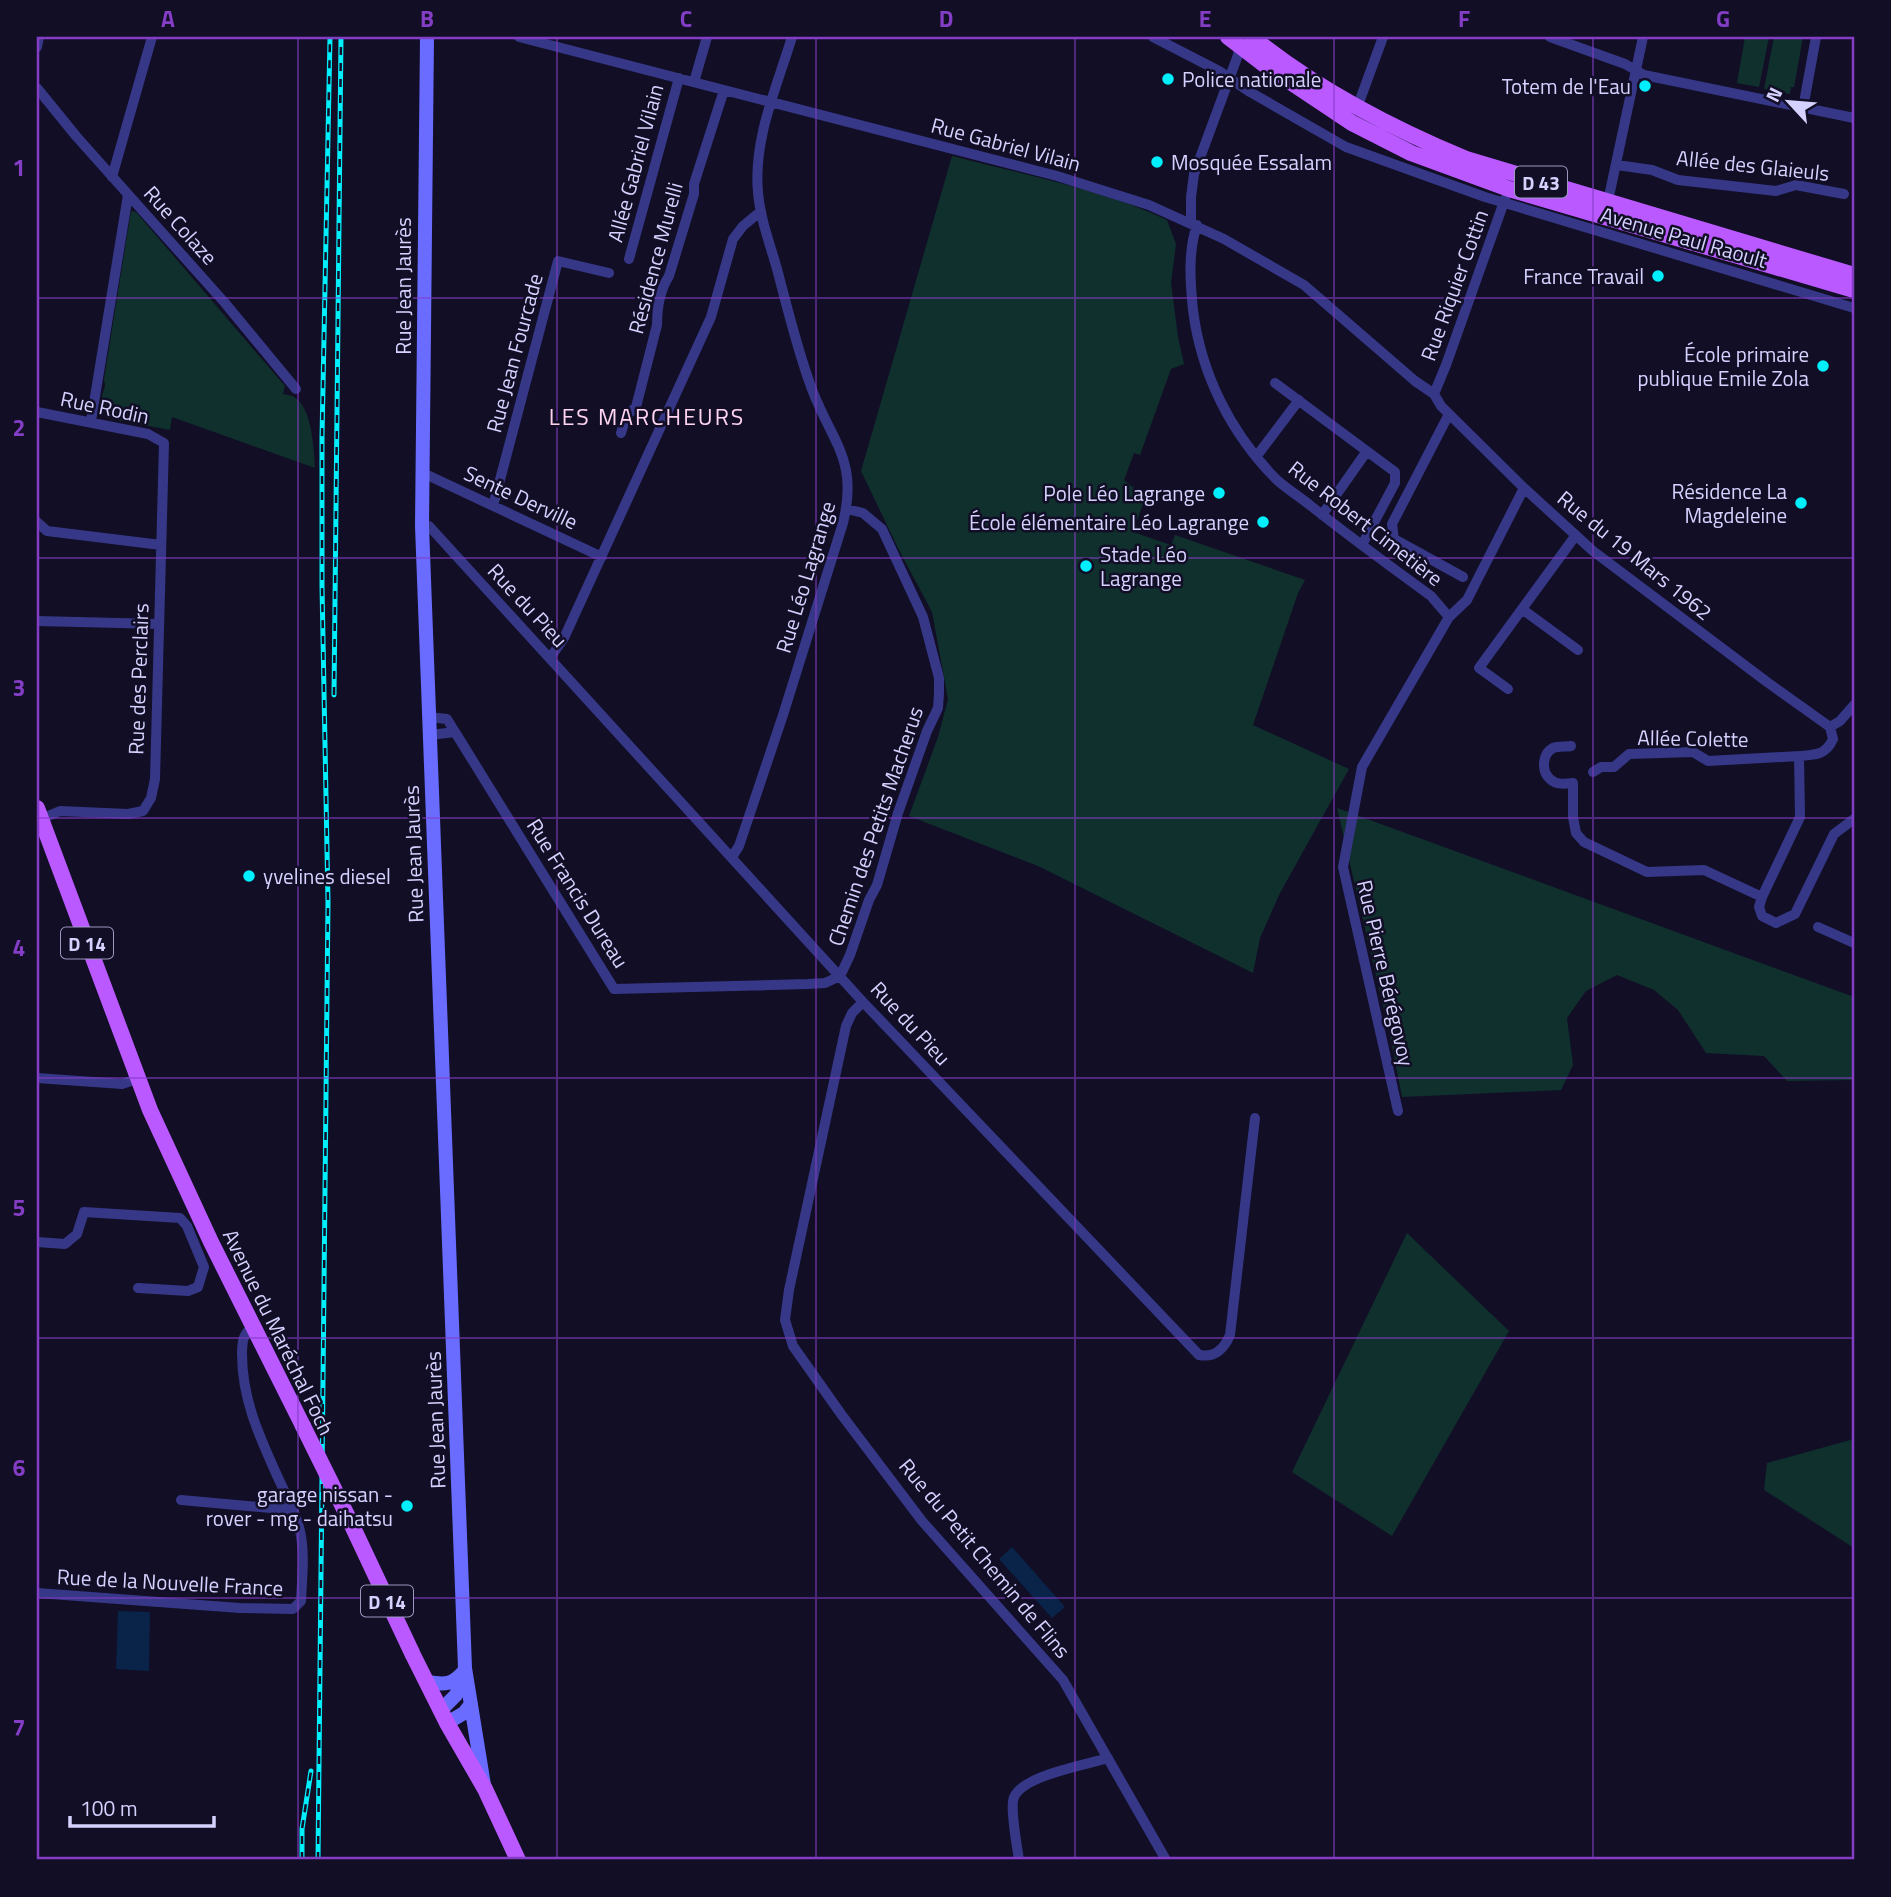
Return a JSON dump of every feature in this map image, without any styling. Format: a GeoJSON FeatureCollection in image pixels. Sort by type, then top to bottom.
{"type":"FeatureCollection","features":[{"type":"Feature","properties":{"kind":"main road","name":"Rue Jean Jaurès"},"geometry":{"type":"LineString","coordinates":[[428,37],[422,526],[466,1668],[485,1789]]}},
{"type":"Feature","properties":{"kind":"main road","name":"D 43"},"geometry":{"type":"LineString","coordinates":[[1243,46],[1419,140],[1503,171],[1854,275]]}},
{"type":"Feature","properties":{"kind":"main road","name":"D 43"},"geometry":{"type":"LineString","coordinates":[[1243,46],[1364,131],[1506,196],[1590,212],[1854,290]]}},
{"type":"Feature","properties":{"kind":"main road"},"geometry":{"type":"LineString","coordinates":[[1503,171],[1506,196]]}},
{"type":"Feature","properties":{"kind":"main road"},"geometry":{"type":"LineString","coordinates":[[1506,196],[1528,178]]}},
{"type":"Feature","properties":{"kind":"main road"},"geometry":{"type":"LineString","coordinates":[[1590,212],[1608,201],[1613,219]]}},
{"type":"Feature","properties":{"kind":"main road","name":"Avenue du Maréchal Foch"},"geometry":{"type":"LineString","coordinates":[[39,813],[137,1079],[211,1242],[444,1717],[485,1789],[518,1860]]}},
{"type":"Feature","properties":{"kind":"main road"},"geometry":{"type":"LineString","coordinates":[[427,1682],[453,1682],[466,1668]]}},
{"type":"Feature","properties":{"kind":"main road"},"geometry":{"type":"LineString","coordinates":[[444,1717],[466,1668]]}},
{"type":"Feature","properties":{"kind":"main road"},"geometry":{"type":"LineString","coordinates":[[444,1717],[464,1713],[471,1704]]}},
{"type":"Feature","properties":{"kind":"street"},"geometry":{"type":"LineString","coordinates":[[37,47],[39,37]]}},
{"type":"Feature","properties":{"kind":"street"},"geometry":{"type":"LineString","coordinates":[[112,177],[152,37]]}},
{"type":"Feature","properties":{"kind":"street","name":"Rue Gabriel Vilain"},"geometry":{"type":"LineString","coordinates":[[519,37],[1058,176],[1149,205],[1194,223],[1304,285],[1415,381],[1434,394]]}},
{"type":"Feature","properties":{"kind":"street"},"geometry":{"type":"LineString","coordinates":[[694,82],[707,37]]}},
{"type":"Feature","properties":{"kind":"street","name":"Rue Léo Lagrange"},"geometry":{"type":"LineString","coordinates":[[732,857],[739,846],[783,715],[846,509],[849,477],[844,455],[814,393],[761,211],[757,172],[760,149],[792,37]]}},
{"type":"Feature","properties":{"kind":"street","name":"Avenue Paul Raoult"},"geometry":{"type":"LineString","coordinates":[[1153,37],[1189,54],[1346,147],[1854,308]]}},
{"type":"Feature","properties":{"kind":"street"},"geometry":{"type":"LineString","coordinates":[[1357,108],[1383,37]]}},
{"type":"Feature","properties":{"kind":"street"},"geometry":{"type":"LineString","coordinates":[[1550,37],[1625,64],[1644,75],[1854,118]]}},
{"type":"Feature","properties":{"kind":"street"},"geometry":{"type":"LineString","coordinates":[[1608,201],[1643,37]]}},
{"type":"Feature","properties":{"kind":"street"},"geometry":{"type":"LineString","coordinates":[[1803,108],[1816,37]]}},
{"type":"Feature","properties":{"kind":"street","name":"Rue Robert Cimetière"},"geometry":{"type":"LineString","coordinates":[[1243,46],[1194,174],[1191,197],[1194,223],[1191,295],[1197,336],[1222,405],[1256,457],[1279,481],[1431,596],[1449,617]]}},
{"type":"Feature","properties":{"kind":"street","name":"Allée Gabriel Vilain"},"geometry":{"type":"LineString","coordinates":[[629,259],[679,78]]}},
{"type":"Feature","properties":{"kind":"street","name":"Rue Colaze"},"geometry":{"type":"LineString","coordinates":[[37,88],[112,177],[225,303],[296,389]]}},
{"type":"Feature","properties":{"kind":"street","name":"Résidence Murelli"},"geometry":{"type":"LineString","coordinates":[[621,433],[626,416],[636,407],[657,325],[657,312],[664,284],[673,264],[694,194],[694,184],[724,90]]}},
{"type":"Feature","properties":{"kind":"street","name":"Allée des Glaieuls"},"geometry":{"type":"LineString","coordinates":[[1617,165],[1652,170],[1678,180],[1776,191],[1796,185],[1844,194]]}},
{"type":"Feature","properties":{"kind":"street"},"geometry":{"type":"LineString","coordinates":[[91,421],[128,195]]}},
{"type":"Feature","properties":{"kind":"street","name":"Rue Riquier Cottin"},"geometry":{"type":"LineString","coordinates":[[1434,394],[1506,196]]}},
{"type":"Feature","properties":{"kind":"street"},"geometry":{"type":"LineString","coordinates":[[551,658],[564,638],[711,317],[733,239],[749,220],[761,211]]}},
{"type":"Feature","properties":{"kind":"street","name":"Rue Jean Fourcade"},"geometry":{"type":"LineString","coordinates":[[493,506],[558,261],[608,273]]}},
{"type":"Feature","properties":{"kind":"street"},"geometry":{"type":"LineString","coordinates":[[1275,383],[1395,472],[1396,476],[1362,545]]}},
{"type":"Feature","properties":{"kind":"street","name":"Rue du 19 Mars 1962"},"geometry":{"type":"LineString","coordinates":[[1434,394],[1449,414],[1576,535],[1639,586],[1830,727]]}},
{"type":"Feature","properties":{"kind":"street"},"geometry":{"type":"LineString","coordinates":[[1256,457],[1299,400]]}},
{"type":"Feature","properties":{"kind":"street","name":"Rue Rodin"},"geometry":{"type":"LineString","coordinates":[[37,412],[148,434],[164,443]]}},
{"type":"Feature","properties":{"kind":"street"},"geometry":{"type":"LineString","coordinates":[[1449,414],[1392,524],[1394,539],[1463,577]]}},
{"type":"Feature","properties":{"kind":"street","name":"Rue des Perclairs"},"geometry":{"type":"LineString","coordinates":[[39,813],[60,811],[128,814],[143,811],[151,798],[155,779],[164,443]]}},
{"type":"Feature","properties":{"kind":"street"},"geometry":{"type":"LineString","coordinates":[[1322,515],[1367,451]]}},
{"type":"Feature","properties":{"kind":"street","name":"Sente Derville"},"geometry":{"type":"LineString","coordinates":[[423,473],[602,557]]}},
{"type":"Feature","properties":{"kind":"street","name":"Rue Pierre Bérégovoy"},"geometry":{"type":"LineString","coordinates":[[1398,1111],[1343,867],[1362,767],[1449,617],[1467,600],[1524,488]]}},
{"type":"Feature","properties":{"kind":"street","name":"Chemin des Petits Macherus"},"geometry":{"type":"LineString","coordinates":[[840,976],[882,871],[898,813],[937,708],[939,693],[936,665],[923,617],[883,528],[863,513],[846,509]]}},
{"type":"Feature","properties":{"kind":"street"},"geometry":{"type":"LineString","coordinates":[[37,522],[47,531],[161,545]]}},
{"type":"Feature","properties":{"kind":"street","name":"Rue du Pieu"},"geometry":{"type":"LineString","coordinates":[[422,526],[429,526],[863,1002],[1199,1355],[1207,1357],[1219,1352],[1230,1335],[1255,1118]]}},
{"type":"Feature","properties":{"kind":"street"},"geometry":{"type":"LineString","coordinates":[[1508,689],[1479,668],[1576,535]]}},
{"type":"Feature","properties":{"kind":"street"},"geometry":{"type":"LineString","coordinates":[[1522,608],[1578,650]]}},
{"type":"Feature","properties":{"kind":"street"},"geometry":{"type":"LineString","coordinates":[[37,621],[159,624]]}},
{"type":"Feature","properties":{"kind":"street"},"geometry":{"type":"LineString","coordinates":[[1830,727],[1846,716],[1854,705]]}},
{"type":"Feature","properties":{"kind":"street","name":"Rue Francis Dureau"},"geometry":{"type":"LineString","coordinates":[[429,717],[447,719],[614,989],[808,984],[825,983],[840,976]]}},
{"type":"Feature","properties":{"kind":"street","name":"Allée Colette"},"geometry":{"type":"LineString","coordinates":[[1593,772],[1601,767],[1614,767],[1629,754],[1693,752],[1708,761],[1818,754],[1827,750],[1833,739],[1830,727]]}},
{"type":"Feature","properties":{"kind":"street"},"geometry":{"type":"LineString","coordinates":[[430,735],[455,732]]}},
{"type":"Feature","properties":{"kind":"street"},"geometry":{"type":"LineString","coordinates":[[1571,746],[1555,748],[1548,752],[1544,769],[1550,779],[1560,784],[1573,783],[1573,817],[1576,833],[1584,842],[1647,872],[1704,870],[1762,897]]}},
{"type":"Feature","properties":{"kind":"street"},"geometry":{"type":"LineString","coordinates":[[1799,756],[1800,817],[1762,897],[1759,907],[1762,916],[1769,922],[1776,923],[1795,914],[1798,903],[1834,834],[1854,819]]}},
{"type":"Feature","properties":{"kind":"street"},"geometry":{"type":"LineString","coordinates":[[1818,927],[1853,940]]}},
{"type":"Feature","properties":{"kind":"street","name":"Rue du Petit Chemin de Flins"},"geometry":{"type":"LineString","coordinates":[[863,1002],[848,1019],[844,1035],[789,1290],[785,1320],[789,1338],[841,1414],[922,1521],[1063,1680],[1166,1860]]}},
{"type":"Feature","properties":{"kind":"street"},"geometry":{"type":"LineString","coordinates":[[37,1078],[121,1084],[137,1079]]}},
{"type":"Feature","properties":{"kind":"street"},"geometry":{"type":"LineString","coordinates":[[37,1242],[65,1244],[77,1234],[84,1212],[180,1218],[187,1226],[204,1267],[198,1287],[188,1291],[138,1288]]}},
{"type":"Feature","properties":{"kind":"street","name":"Rue de la Nouvelle France"},"geometry":{"type":"LineString","coordinates":[[37,1593],[240,1608],[293,1609],[301,1601],[303,1564],[300,1533],[293,1510],[255,1427],[244,1388],[242,1345],[244,1335],[254,1327]]}},
{"type":"Feature","properties":{"kind":"street"},"geometry":{"type":"LineString","coordinates":[[181,1500],[293,1510]]}},
{"type":"Feature","properties":{"kind":"street"},"geometry":{"type":"LineString","coordinates":[[1019,1860],[1013,1800],[1019,1788],[1031,1780],[1108,1758]]}},
{"type":"Feature","properties":{"kind":"green space"},"geometry":{"type":"Polygon","coordinates":[[[1745,37],[1769,37],[1759,87],[1737,83],[1745,37]]]}},
{"type":"Feature","properties":{"kind":"green space"},"geometry":{"type":"Polygon","coordinates":[[[1774,37],[1803,37],[1794,87],[1791,87],[1790,94],[1764,89],[1774,37]]]}},
{"type":"Feature","properties":{"kind":"green space","name":"Stade Léo Lagrange"},"geometry":{"type":"Polygon","coordinates":[[[952,156],[1089,191],[1167,220],[1176,244],[1171,283],[1184,364],[1171,369],[1140,455],[1134,453],[1124,480],[1134,488],[1143,504],[1133,532],[1171,545],[1175,535],[1305,580],[1298,593],[1253,725],[1349,769],[1280,893],[1260,938],[1253,973],[1038,866],[909,816],[938,737],[948,699],[932,612],[861,471],[952,156]]]}},
{"type":"Feature","properties":{"kind":"green space"},"geometry":{"type":"Polygon","coordinates":[[[131,211],[136,212],[285,386],[283,394],[293,396],[300,402],[311,430],[315,468],[172,417],[170,430],[112,419],[100,402],[105,386],[131,211]]]}},
{"type":"Feature","properties":{"kind":"green space"},"geometry":{"type":"Polygon","coordinates":[[[1337,808],[1854,997],[1854,1080],[1787,1081],[1764,1056],[1706,1053],[1678,1010],[1654,990],[1617,975],[1586,991],[1567,1018],[1573,1065],[1561,1090],[1402,1097],[1337,808]]]}},
{"type":"Feature","properties":{"kind":"green space"},"geometry":{"type":"Polygon","coordinates":[[[1407,1233],[1509,1331],[1392,1536],[1292,1472],[1407,1233]]]}},
{"type":"Feature","properties":{"kind":"green space"},"geometry":{"type":"Polygon","coordinates":[[[1854,1439],[1854,1548],[1764,1490],[1767,1463],[1854,1439]]]}},
{"type":"Feature","properties":{"kind":"water"},"geometry":{"type":"Polygon","coordinates":[[[1012,1547],[1065,1607],[1052,1618],[999,1559],[1012,1547]]]}},
{"type":"Feature","properties":{"kind":"water"},"geometry":{"type":"Polygon","coordinates":[[[118,1611],[150,1612],[149,1671],[116,1669],[118,1611]]]}},
{"type":"Feature","properties":{"kind":"railway"},"geometry":{"type":"LineString","coordinates":[[318,1860],[328,902],[322,437],[330,37]]}},
{"type":"Feature","properties":{"kind":"railway"},"geometry":{"type":"LineString","coordinates":[[334,695],[341,37]]}},
{"type":"Feature","properties":{"kind":"railway"},"geometry":{"type":"LineString","coordinates":[[302,1860],[302,1829],[311,1771]]}},
{"type":"Feature","properties":{"kind":"place","name":"Police nationale"},"geometry":{"type":"Point","coordinates":[1168,79]}},
{"type":"Feature","properties":{"kind":"place","name":"Totem de l'Eau"},"geometry":{"type":"Point","coordinates":[1645,86]}},
{"type":"Feature","properties":{"kind":"place","name":"Mosquée Essalam"},"geometry":{"type":"Point","coordinates":[1157,162]}},
{"type":"Feature","properties":{"kind":"place","name":"France Travail"},"geometry":{"type":"Point","coordinates":[1658,276]}},
{"type":"Feature","properties":{"kind":"place","name":"École primaire publique Emile Zola"},"geometry":{"type":"Point","coordinates":[1823,366]}},
{"type":"Feature","properties":{"kind":"place","name":"Pole Léo Lagrange"},"geometry":{"type":"Point","coordinates":[1219,493]}},
{"type":"Feature","properties":{"kind":"place","name":"Résidence La Magdeleine"},"geometry":{"type":"Point","coordinates":[1801,503]}},
{"type":"Feature","properties":{"kind":"place","name":"École élémentaire Léo Lagrange"},"geometry":{"type":"Point","coordinates":[1263,522]}},
{"type":"Feature","properties":{"kind":"place","name":"Stade Léo Lagrange"},"geometry":{"type":"Point","coordinates":[1086,566]}},
{"type":"Feature","properties":{"kind":"place","name":"yvelines diesel"},"geometry":{"type":"Point","coordinates":[249,876]}},
{"type":"Feature","properties":{"kind":"place","name":"garage nissan - rover - mg - daihatsu"},"geometry":{"type":"Point","coordinates":[407,1506]}},
{"type":"Feature","properties":{"kind":"district","name":"LES MARCHEURS"},"geometry":{"type":"Point","coordinates":[647,416]}}]}
